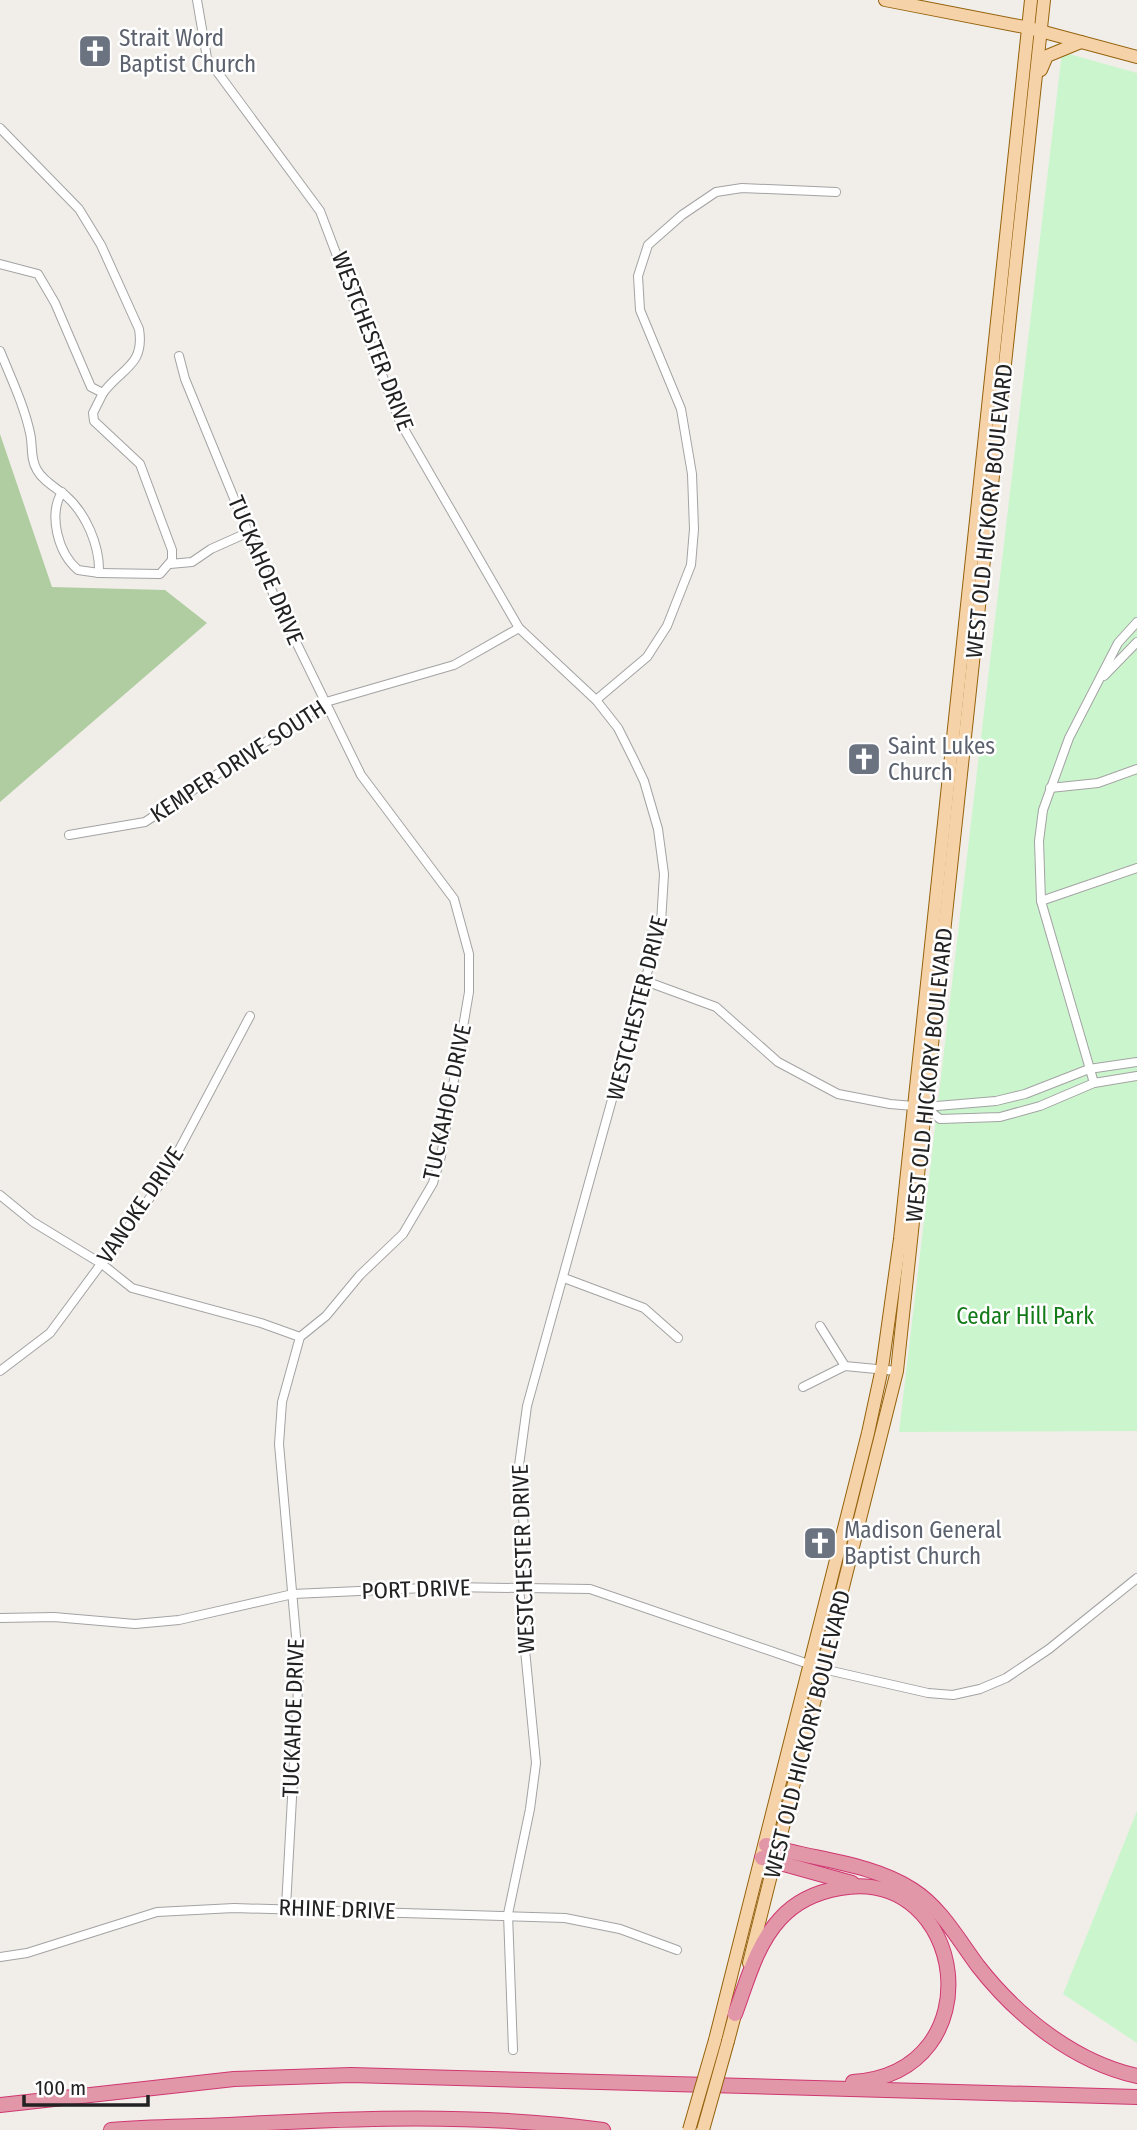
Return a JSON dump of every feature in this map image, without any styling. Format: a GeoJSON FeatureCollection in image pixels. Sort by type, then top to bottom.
{"type":"FeatureCollection","features":[{"type":"Feature","properties":{"kind":"highway"},"geometry":{"type":"LineString","coordinates":[[740,2085],[864,2081],[905,2067],[928,2046],[945,2019],[950,1999],[951,1980],[944,1949],[928,1921],[913,1906],[881,1890],[770,1854]]}},
{"type":"Feature","properties":{"kind":"highway"},"geometry":{"type":"LineString","coordinates":[[770,1854],[883,1875],[912,1889],[935,1908],[979,1967],[1023,2014],[1085,2056],[1137,2076]]}},
{"type":"Feature","properties":{"kind":"highway"},"geometry":{"type":"LineString","coordinates":[[735,2014],[756,1956],[779,1920],[789,1910],[816,1893],[832,1889],[858,1886],[881,1890]]}},
{"type":"Feature","properties":{"kind":"highway"},"geometry":{"type":"LineString","coordinates":[[0,2105],[221,2080],[351,2075],[1137,2097]]}},
{"type":"Feature","properties":{"kind":"highway"},"geometry":{"type":"LineString","coordinates":[[111,2130],[305,2120],[543,2122],[603,2130]]}},
{"type":"Feature","properties":{"kind":"highway"},"geometry":{"type":"LineString","coordinates":[[199,2126],[233,2130]]}},
{"type":"Feature","properties":{"kind":"main road"},"geometry":{"type":"LineString","coordinates":[[885,0],[906,1],[1029,27],[1137,57]]}},
{"type":"Feature","properties":{"kind":"main road","name":"WEST OLD HICKORY BOULEVARD"},"geometry":{"type":"LineString","coordinates":[[703,2130],[721,2040],[897,1371],[920,1107],[1031,0]]}},
{"type":"Feature","properties":{"kind":"main road","name":"WEST OLD HICKORY BOULEVARD"},"geometry":{"type":"LineString","coordinates":[[817,1667],[882,1368],[920,1107],[1044,0]]}},
{"type":"Feature","properties":{"kind":"main road"},"geometry":{"type":"LineString","coordinates":[[1032,125],[1036,118],[1042,63],[1056,51],[1081,42]]}},
{"type":"Feature","properties":{"kind":"main road","name":"WEST OLD HICKORY BOULEVARD"},"geometry":{"type":"LineString","coordinates":[[689,2130],[721,2040],[735,2014],[770,1854]]}},
{"type":"Feature","properties":{"kind":"street","name":"WESTCHESTER DRIVE"},"geometry":{"type":"LineString","coordinates":[[197,0],[207,58],[320,211],[400,422],[519,628],[596,699],[618,728],[644,781],[658,829],[664,874],[661,923],[648,982],[523,1429],[518,1474],[524,1527],[519,1588],[536,1763],[530,1809],[508,1914],[513,2050]]}},
{"type":"Feature","properties":{"kind":"street"},"geometry":{"type":"LineString","coordinates":[[0,128],[79,209],[101,244],[129,305],[141,341],[133,365],[103,393],[93,413],[94,421],[140,464],[145,473],[172,550],[170,564],[160,574],[154,575],[78,570],[62,547],[55,514],[62,492]]}},
{"type":"Feature","properties":{"kind":"street"},"geometry":{"type":"LineString","coordinates":[[596,699],[647,657],[667,626],[691,565],[694,529],[692,486],[681,409],[639,310],[638,276],[648,245],[682,215],[716,192],[742,188],[836,192]]}},
{"type":"Feature","properties":{"kind":"street"},"geometry":{"type":"LineString","coordinates":[[0,264],[38,274],[55,303],[91,387],[103,393]]}},
{"type":"Feature","properties":{"kind":"street"},"geometry":{"type":"LineString","coordinates":[[0,351],[23,408],[31,435],[35,468],[77,507],[86,522],[99,563],[99,573]]}},
{"type":"Feature","properties":{"kind":"street","name":"TUCKAHOE DRIVE"},"geometry":{"type":"LineString","coordinates":[[179,356],[277,603],[361,775],[454,900],[469,954],[469,992],[441,1156],[433,1183],[403,1234],[360,1275],[326,1316],[300,1337],[282,1402],[279,1444],[299,1670],[285,1907]]}},
{"type":"Feature","properties":{"kind":"street"},"geometry":{"type":"LineString","coordinates":[[170,564],[192,562],[211,549],[248,532]]}},
{"type":"Feature","properties":{"kind":"street"},"geometry":{"type":"LineString","coordinates":[[1094,1083],[1041,901],[1039,841],[1050,788],[1069,738],[1123,634],[1137,622]]}},
{"type":"Feature","properties":{"kind":"street","name":"KEMPER DRIVE SOUTH"},"geometry":{"type":"LineString","coordinates":[[69,835],[96,833],[145,821],[190,794],[326,702],[454,665],[519,628]]}},
{"type":"Feature","properties":{"kind":"street"},"geometry":{"type":"LineString","coordinates":[[1093,689],[1137,642]]}},
{"type":"Feature","properties":{"kind":"street"},"geometry":{"type":"LineString","coordinates":[[1050,788],[1098,783],[1137,769]]}},
{"type":"Feature","properties":{"kind":"street"},"geometry":{"type":"LineString","coordinates":[[1041,901],[1137,868]]}},
{"type":"Feature","properties":{"kind":"street"},"geometry":{"type":"LineString","coordinates":[[648,982],[716,1007],[778,1062],[838,1094],[920,1107],[1010,1098],[1089,1069],[1137,1062]]}},
{"type":"Feature","properties":{"kind":"street","name":"VANOKE DRIVE"},"geometry":{"type":"LineString","coordinates":[[0,1371],[50,1333],[163,1180],[250,1016]]}},
{"type":"Feature","properties":{"kind":"street"},"geometry":{"type":"LineString","coordinates":[[920,1107],[937,1119],[1000,1117],[1028,1110],[1094,1083],[1137,1076]]}},
{"type":"Feature","properties":{"kind":"street"},"geometry":{"type":"LineString","coordinates":[[0,1195],[60,1240],[102,1264],[132,1288],[261,1323],[300,1337]]}},
{"type":"Feature","properties":{"kind":"street"},"geometry":{"type":"LineString","coordinates":[[564,1278],[644,1308],[678,1338]]}},
{"type":"Feature","properties":{"kind":"street"},"geometry":{"type":"LineString","coordinates":[[820,1326],[845,1366]]}},
{"type":"Feature","properties":{"kind":"street"},"geometry":{"type":"LineString","coordinates":[[803,1387],[845,1366],[897,1371]]}},
{"type":"Feature","properties":{"kind":"street","name":"PORT DRIVE"},"geometry":{"type":"LineString","coordinates":[[0,1618],[145,1623],[179,1620],[293,1594],[447,1587],[590,1589],[817,1667],[928,1693],[953,1695],[980,1689],[1006,1678],[1049,1649],[1137,1578]]}},
{"type":"Feature","properties":{"kind":"street","name":"RHINE DRIVE"},"geometry":{"type":"LineString","coordinates":[[0,1956],[27,1953],[157,1912],[285,1907],[508,1914],[587,1922],[620,1929],[677,1950]]}},
{"type":"Feature","properties":{"kind":"green space","name":"Cedar Hill Park"},"geometry":{"type":"Polygon","coordinates":[[[1062,52],[1137,73],[1137,1431],[899,1432],[1062,52]]]}},
{"type":"Feature","properties":{"kind":"green space"},"geometry":{"type":"Polygon","coordinates":[[[0,434],[52,587],[165,590],[207,623],[0,802],[0,434]]]}},
{"type":"Feature","properties":{"kind":"green space"},"geometry":{"type":"Polygon","coordinates":[[[1137,1811],[1137,2043],[1063,1994],[1137,1811]]]}},
{"type":"Feature","properties":{"kind":"place","name":"Strait Word Baptist Church"},"geometry":{"type":"Point","coordinates":[95,51]}},
{"type":"Feature","properties":{"kind":"place","name":"Saint Lukes Church"},"geometry":{"type":"Point","coordinates":[864,759]}},
{"type":"Feature","properties":{"kind":"place","name":"Madison General Baptist Church"},"geometry":{"type":"Point","coordinates":[820,1543]}}]}
